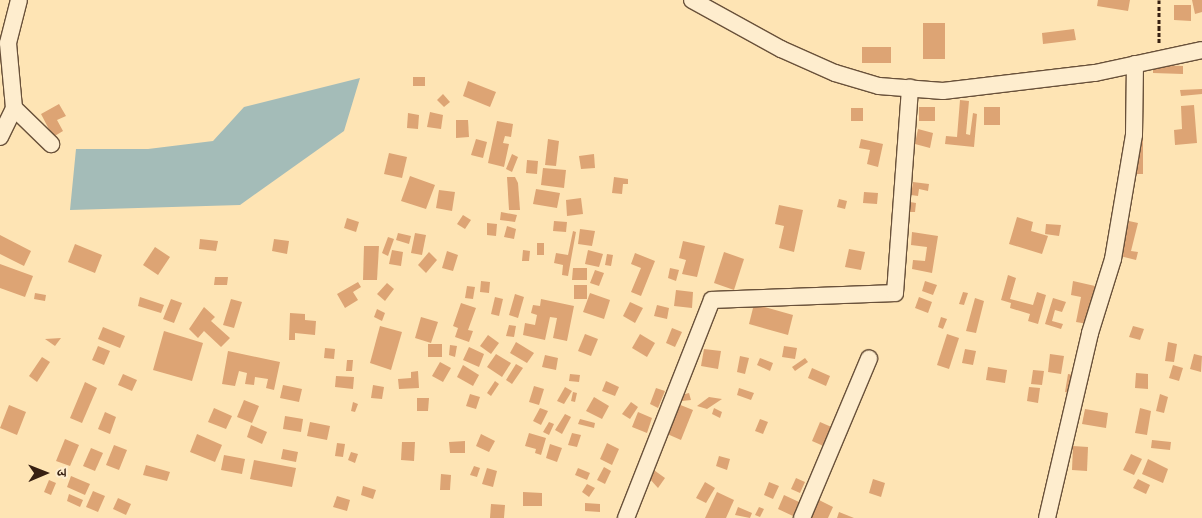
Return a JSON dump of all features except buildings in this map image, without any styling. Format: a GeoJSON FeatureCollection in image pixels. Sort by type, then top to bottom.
{"type":"FeatureCollection","features":[{"type":"Feature","properties":{"kind":"street"},"geometry":{"type":"LineString","coordinates":[[0,137],[14,108],[8,42],[19,0]]}},
{"type":"Feature","properties":{"kind":"street"},"geometry":{"type":"LineString","coordinates":[[692,0],[780,49],[835,73],[880,86],[943,91],[1095,73],[1202,50]]}},
{"type":"Feature","properties":{"kind":"street"},"geometry":{"type":"LineString","coordinates":[[1047,518],[1090,333],[1113,259],[1134,135],[1135,64]]}},
{"type":"Feature","properties":{"kind":"street"},"geometry":{"type":"LineString","coordinates":[[626,518],[712,300],[895,293],[910,88]]}},
{"type":"Feature","properties":{"kind":"street"},"geometry":{"type":"LineString","coordinates":[[14,108],[51,144]]}},
{"type":"Feature","properties":{"kind":"street"},"geometry":{"type":"LineString","coordinates":[[802,518],[869,359]]}},
{"type":"Feature","properties":{"kind":"path"},"geometry":{"type":"LineString","coordinates":[[1159,0],[1160,59]]}},
{"type":"Feature","properties":{"kind":"water"},"geometry":{"type":"Polygon","coordinates":[[[360,78],[344,131],[240,205],[70,210],[76,149],[148,149],[213,141],[244,107],[360,78]]]}}]}
